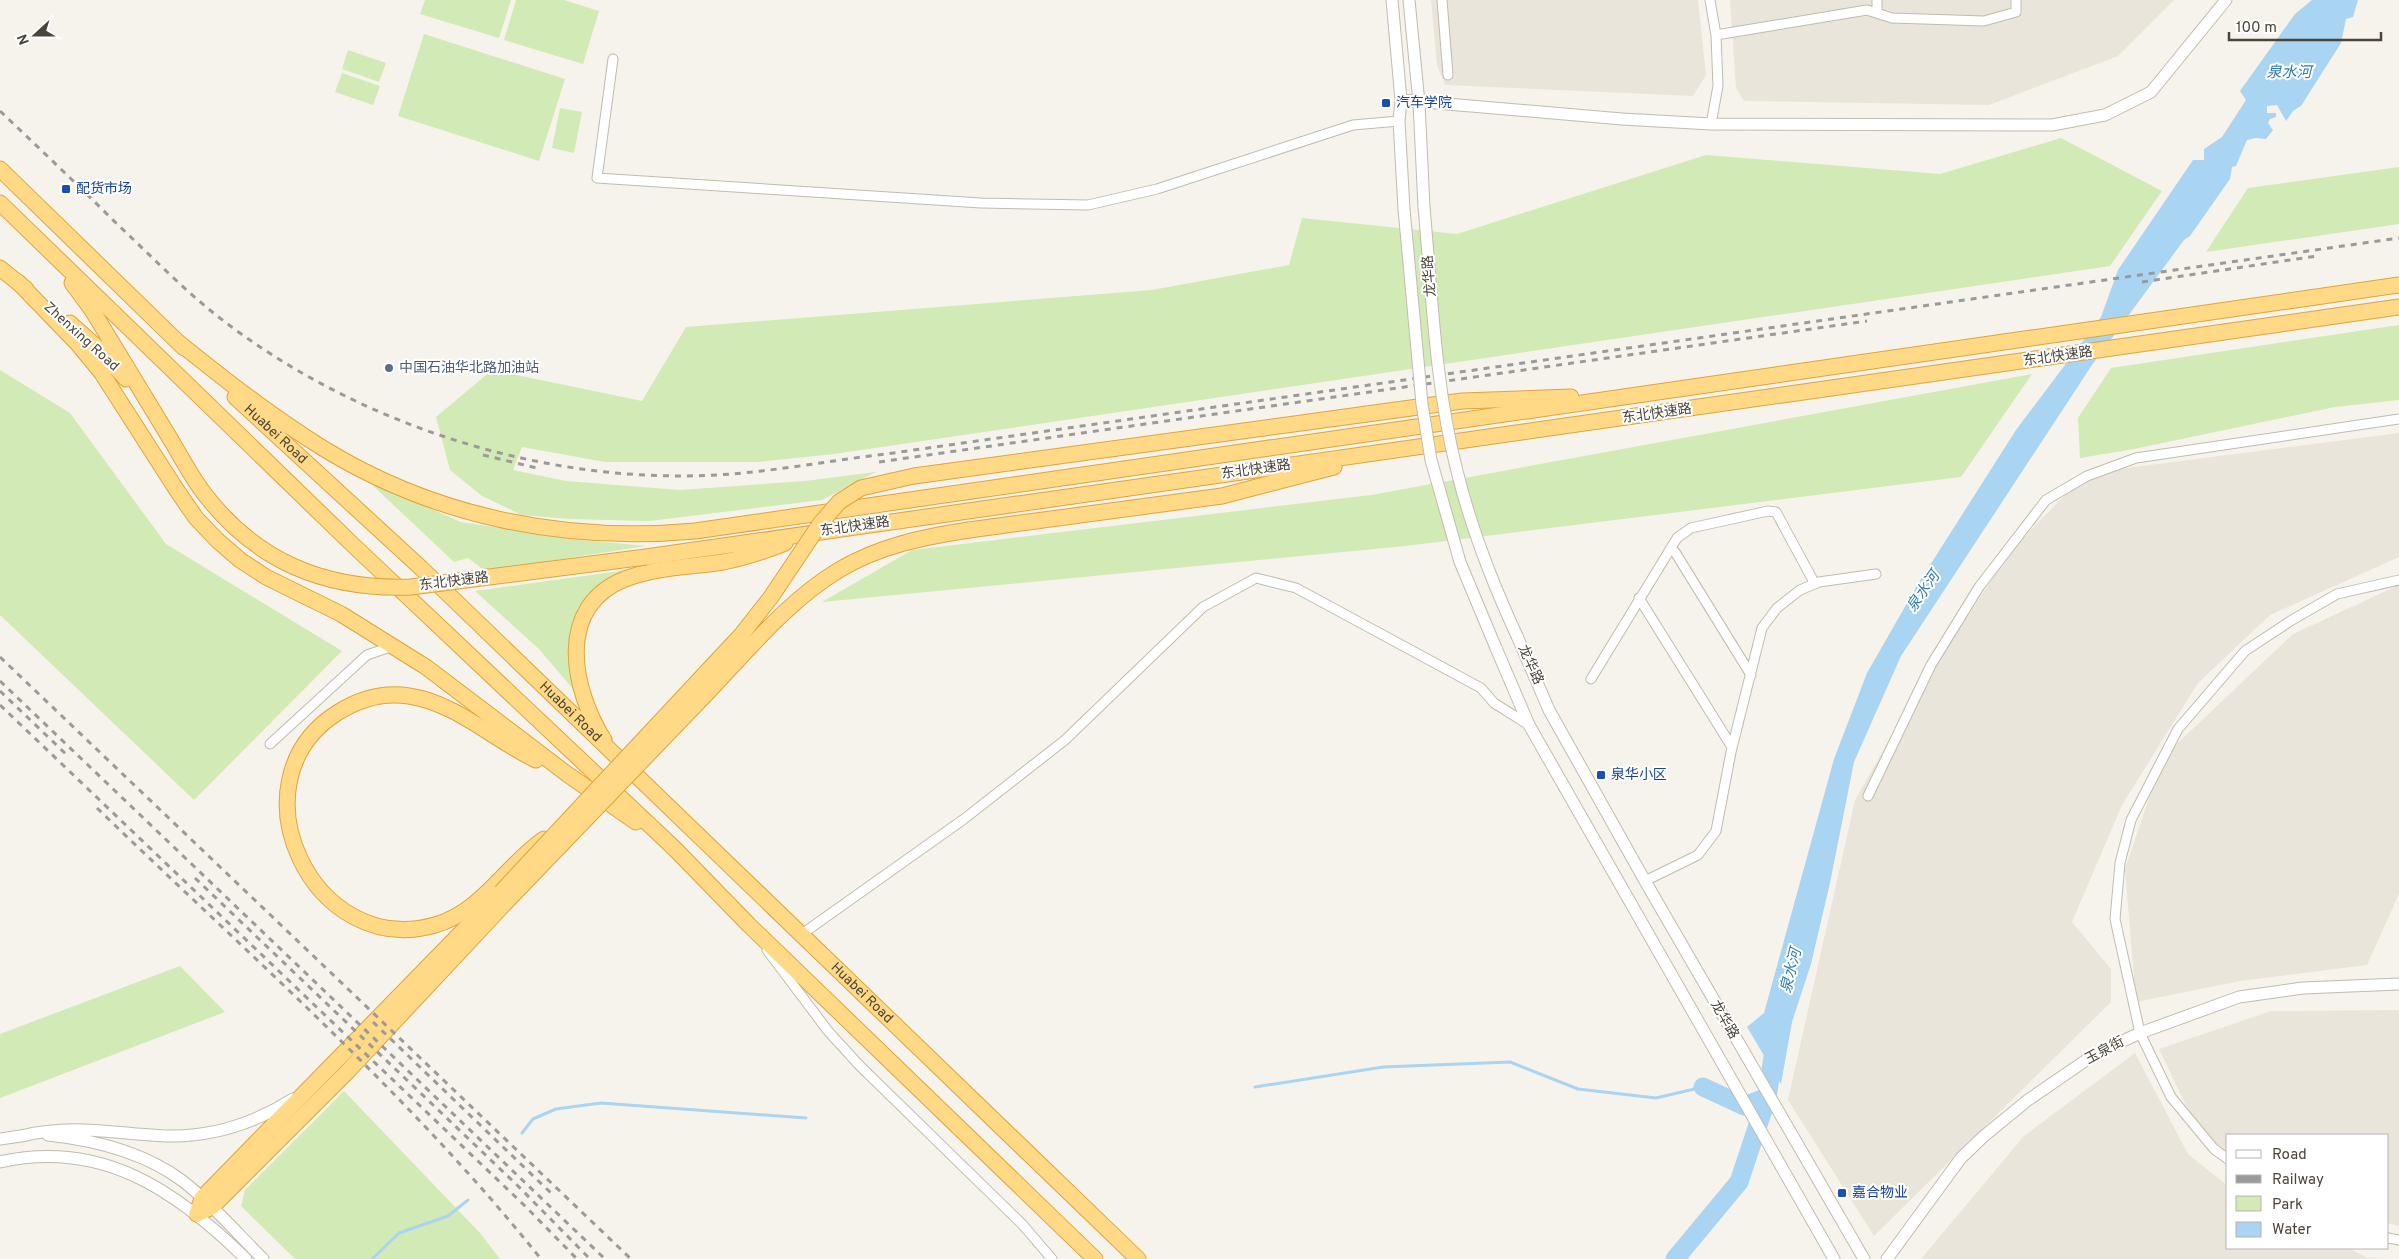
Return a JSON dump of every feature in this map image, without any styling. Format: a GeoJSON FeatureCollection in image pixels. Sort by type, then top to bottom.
{"type":"FeatureCollection","features":[{"type":"Feature","properties":{"kind":"highway","name":"Huabei Road"},"geometry":{"type":"LineString","coordinates":[[0,169],[260,422],[421,568],[1138,1259]]}},
{"type":"Feature","properties":{"kind":"highway","name":"Huabei Road"},"geometry":{"type":"LineString","coordinates":[[0,203],[353,546],[675,849],[749,925],[1095,1259]]}},
{"type":"Feature","properties":{"kind":"highway"},"geometry":{"type":"LineString","coordinates":[[31,233],[92,310],[171,440]]}},
{"type":"Feature","properties":{"kind":"highway","name":"Zhenxing Road"},"geometry":{"type":"LineString","coordinates":[[0,268],[99,349],[124,376],[171,440]]}},
{"type":"Feature","properties":{"kind":"highway"},"geometry":{"type":"LineString","coordinates":[[18,282],[77,343],[101,372],[176,490],[196,518],[216,540],[240,560],[266,577],[341,614],[440,677],[567,774],[675,849]]}},
{"type":"Feature","properties":{"kind":"highway","name":"东北快速路"},"geometry":{"type":"LineString","coordinates":[[178,342],[229,383],[293,429],[365,472],[405,490],[499,521],[545,529],[610,534],[695,531],[2399,285]]}},
{"type":"Feature","properties":{"kind":"highway","name":"东北快速路"},"geometry":{"type":"LineString","coordinates":[[171,440],[202,491],[240,533],[284,563],[334,582],[384,588],[411,587],[812,533],[2399,307]]}},
{"type":"Feature","properties":{"kind":"highway"},"geometry":{"type":"LineString","coordinates":[[207,1202],[348,1071],[502,892],[742,634],[771,597],[828,513],[839,502],[856,492],[877,483],[914,476],[1496,398],[1625,397]]}},
{"type":"Feature","properties":{"kind":"highway"},"geometry":{"type":"LineString","coordinates":[[198,1214],[313,1084],[502,892],[806,593],[840,569],[879,550],[923,537],[1222,496],[1289,480],[1385,452]]}},
{"type":"Feature","properties":{"kind":"highway"},"geometry":{"type":"LineString","coordinates":[[618,759],[602,736],[577,672],[576,641],[579,628],[593,602],[616,583],[637,575],[744,557],[812,533]]}},
{"type":"Feature","properties":{"kind":"highway"},"geometry":{"type":"LineString","coordinates":[[502,892],[474,904],[452,918],[420,929],[387,928],[355,917],[341,909],[313,883],[300,859],[290,832],[288,816],[291,777],[304,743],[331,717],[359,701],[391,695],[408,696],[427,700],[446,708],[534,759],[567,774]]}},
{"type":"Feature","properties":{"kind":"street","name":"龙华路"},"geometry":{"type":"LineString","coordinates":[[1392,0],[1401,100],[1399,121],[1404,209],[1422,404],[1431,460],[1460,562],[1529,725],[1834,1259]]}},
{"type":"Feature","properties":{"kind":"street","name":"龙华路"},"geometry":{"type":"LineString","coordinates":[[1409,0],[1419,103],[1424,207],[1443,397],[1456,470],[1479,545],[1549,710],[1644,881],[1864,1259]]}},
{"type":"Feature","properties":{"kind":"street"},"geometry":{"type":"LineString","coordinates":[[1442,0],[1448,75]]}},
{"type":"Feature","properties":{"kind":"street"},"geometry":{"type":"LineString","coordinates":[[1710,0],[1716,35],[1718,86],[1711,124]]}},
{"type":"Feature","properties":{"kind":"street"},"geometry":{"type":"LineString","coordinates":[[1877,0],[1877,13]]}},
{"type":"Feature","properties":{"kind":"street"},"geometry":{"type":"LineString","coordinates":[[1716,35],[1867,10],[1892,18],[1984,21],[2016,12],[2016,0]]}},
{"type":"Feature","properties":{"kind":"street"},"geometry":{"type":"LineString","coordinates":[[1401,100],[1622,119],[1711,124],[2052,125],[2105,115],[2151,92],[2226,0]]}},
{"type":"Feature","properties":{"kind":"street"},"geometry":{"type":"LineString","coordinates":[[613,59],[597,178],[981,204],[1088,205],[1157,189],[1353,125],[1399,121]]}},
{"type":"Feature","properties":{"kind":"street"},"geometry":{"type":"LineString","coordinates":[[1868,796],[1931,665],[1979,587],[2046,500],[2087,476],[2136,458],[2399,419]]}},
{"type":"Feature","properties":{"kind":"street"},"geometry":{"type":"LineString","coordinates":[[1590,679],[1677,538],[1691,528],[1768,511],[1776,512],[1815,584]]}},
{"type":"Feature","properties":{"kind":"street"},"geometry":{"type":"LineString","coordinates":[[1670,549],[1675,552],[1750,675]]}},
{"type":"Feature","properties":{"kind":"street"},"geometry":{"type":"LineString","coordinates":[[1644,881],[1698,855],[1716,831],[1732,747],[1762,628],[1777,608],[1800,590],[1815,584],[1876,574]]}},
{"type":"Feature","properties":{"kind":"street"},"geometry":{"type":"LineString","coordinates":[[802,934],[964,819],[1065,740],[1203,607],[1256,578],[1296,588],[1481,688],[1494,703],[1529,725]]}},
{"type":"Feature","properties":{"kind":"street"},"geometry":{"type":"LineString","coordinates":[[2226,1158],[2214,1149],[2171,1097],[2140,1033],[2115,919],[2120,863],[2131,820],[2178,729],[2246,651],[2292,620],[2337,594],[2399,580]]}},
{"type":"Feature","properties":{"kind":"street"},"geometry":{"type":"LineString","coordinates":[[1639,598],[1732,747]]}},
{"type":"Feature","properties":{"kind":"street"},"geometry":{"type":"LineString","coordinates":[[270,744],[367,655],[393,646]]}},
{"type":"Feature","properties":{"kind":"street"},"geometry":{"type":"LineString","coordinates":[[749,925],[798,994],[828,1031],[859,1065],[1022,1224],[1052,1259]]}},
{"type":"Feature","properties":{"kind":"street","name":"玉泉街"},"geometry":{"type":"LineString","coordinates":[[1887,1259],[1961,1158],[1984,1136],[2028,1100],[2095,1054],[2140,1033],[2238,997],[2303,988],[2399,984]]}},
{"type":"Feature","properties":{"kind":"street"},"geometry":{"type":"LineString","coordinates":[[0,1139],[44,1130],[72,1128],[168,1136],[214,1132],[264,1115],[296,1098],[313,1084]]}},
{"type":"Feature","properties":{"kind":"street"},"geometry":{"type":"LineString","coordinates":[[21,1136],[68,1137],[114,1148],[160,1168],[182,1181],[207,1202],[263,1259]]}},
{"type":"Feature","properties":{"kind":"street"},"geometry":{"type":"LineString","coordinates":[[0,1162],[37,1156],[84,1158],[132,1174],[172,1196],[198,1214],[246,1259]]}},
{"type":"Feature","properties":{"kind":"shaded area"},"geometry":{"type":"Polygon","coordinates":[[[1431,0],[1698,0],[1706,75],[1693,96],[1445,85],[1437,65],[1431,0]]]}},
{"type":"Feature","properties":{"kind":"shaded area"},"geometry":{"type":"Polygon","coordinates":[[[1730,0],[2174,0],[2118,56],[1989,105],[1744,101],[1736,88],[1730,0]]]}},
{"type":"Feature","properties":{"kind":"shaded area"},"geometry":{"type":"Polygon","coordinates":[[[2399,433],[2399,557],[2270,615],[2198,683],[2122,805],[2072,922],[2111,969],[2111,1002],[1874,1236],[1788,1100],[1855,800],[1905,712],[2011,550],[2087,473],[2399,433]]]}},
{"type":"Feature","properties":{"kind":"shaded area"},"geometry":{"type":"Polygon","coordinates":[[[2399,585],[2399,894],[2367,965],[2240,981],[2136,1002],[2125,869],[2163,757],[2293,634],[2399,585]]]}},
{"type":"Feature","properties":{"kind":"shaded area"},"geometry":{"type":"Polygon","coordinates":[[[2399,1010],[2399,1226],[2389,1223],[2389,1134],[2226,1134],[2226,1157],[2201,1137],[2159,1049],[2271,1011],[2399,1010]]]}},
{"type":"Feature","properties":{"kind":"shaded area"},"geometry":{"type":"Polygon","coordinates":[[[2135,1053],[2188,1154],[2226,1184],[2226,1249],[2350,1249],[2368,1258],[2394,1259],[1921,1259],[2024,1136],[2135,1053]]]}},
{"type":"Feature","properties":{"kind":"green space"},"geometry":{"type":"Polygon","coordinates":[[[425,0],[511,0],[499,38],[420,14],[425,0]]]}},
{"type":"Feature","properties":{"kind":"green space"},"geometry":{"type":"Polygon","coordinates":[[[516,0],[564,0],[599,11],[583,64],[504,40],[516,0]]]}},
{"type":"Feature","properties":{"kind":"green space"},"geometry":{"type":"Polygon","coordinates":[[[424,34],[565,79],[539,161],[398,116],[424,34]]]}},
{"type":"Feature","properties":{"kind":"green space"},"geometry":{"type":"Polygon","coordinates":[[[348,50],[386,63],[379,82],[342,69],[348,50]]]}},
{"type":"Feature","properties":{"kind":"green space"},"geometry":{"type":"Polygon","coordinates":[[[342,73],[380,86],[373,105],[335,92],[342,73]]]}},
{"type":"Feature","properties":{"kind":"green space"},"geometry":{"type":"Polygon","coordinates":[[[560,108],[582,112],[574,153],[552,148],[560,108]]]}},
{"type":"Feature","properties":{"kind":"green space"},"geometry":{"type":"Polygon","coordinates":[[[2061,138],[2162,191],[2110,266],[834,454],[758,462],[605,462],[522,447],[513,470],[566,481],[680,490],[805,481],[876,472],[822,500],[649,521],[569,519],[522,515],[482,496],[450,470],[436,417],[492,370],[642,401],[686,327],[1152,290],[1289,265],[1302,218],[1457,234],[1706,155],[1940,174],[2061,138]]]}},
{"type":"Feature","properties":{"kind":"green space"},"geometry":{"type":"Polygon","coordinates":[[[2399,167],[2399,224],[2206,252],[2248,188],[2399,167]]]}},
{"type":"Feature","properties":{"kind":"green space"},"geometry":{"type":"Polygon","coordinates":[[[2399,325],[2399,400],[2335,407],[2134,449],[2080,458],[2078,418],[2111,368],[2399,325]]]}},
{"type":"Feature","properties":{"kind":"green space"},"geometry":{"type":"Polygon","coordinates":[[[0,370],[70,413],[166,544],[342,651],[194,800],[0,615],[0,370]]]}},
{"type":"Feature","properties":{"kind":"green space"},"geometry":{"type":"Polygon","coordinates":[[[2032,374],[1961,477],[1406,546],[822,602],[912,550],[1371,495],[2032,374]]]}},
{"type":"Feature","properties":{"kind":"green space"},"geometry":{"type":"Polygon","coordinates":[[[368,481],[461,522],[571,539],[646,546],[485,571],[468,558],[454,562],[368,481]]]}},
{"type":"Feature","properties":{"kind":"green space"},"geometry":{"type":"Polygon","coordinates":[[[642,568],[620,576],[599,587],[580,608],[571,634],[570,647],[570,661],[577,689],[574,690],[539,649],[475,591],[642,568]]]}},
{"type":"Feature","properties":{"kind":"green space"},"geometry":{"type":"Polygon","coordinates":[[[180,966],[225,1012],[0,1098],[0,1034],[180,966]]]}},
{"type":"Feature","properties":{"kind":"green space"},"geometry":{"type":"Polygon","coordinates":[[[344,1091],[480,1233],[500,1259],[295,1259],[241,1206],[245,1190],[344,1091]]]}},
{"type":"Feature","properties":{"kind":"water","name":"泉水河"},"geometry":{"type":"Polygon","coordinates":[[[2312,0],[2358,0],[2353,17],[2346,19],[2341,43],[2301,106],[2293,111],[2286,121],[2277,105],[2267,106],[2267,113],[2276,113],[2276,117],[2270,119],[2268,123],[2273,130],[2266,139],[2256,138],[2247,140],[2236,166],[2232,167],[2230,179],[2190,236],[2184,240],[2092,365],[1901,656],[1854,762],[1830,883],[1811,964],[1792,1022],[1781,1084],[1747,1027],[1764,1013],[1834,759],[1867,673],[1918,584],[2016,430],[2101,317],[2118,270],[2193,160],[2204,160],[2204,149],[2222,137],[2246,100],[2240,91],[2295,14],[2312,0]]]}},
{"type":"Feature","properties":{"kind":"waterway","name":"泉水河"},"geometry":{"type":"LineString","coordinates":[[1675,1259],[1739,1182],[1767,1098],[1775,1043]]}},
{"type":"Feature","properties":{"kind":"waterway"},"geometry":{"type":"LineString","coordinates":[[1255,1087],[1383,1067],[1510,1062],[1578,1089],[1656,1098],[1703,1087]]}},
{"type":"Feature","properties":{"kind":"waterway"},"geometry":{"type":"LineString","coordinates":[[1703,1087],[1744,1106],[1762,1099]]}},
{"type":"Feature","properties":{"kind":"waterway"},"geometry":{"type":"LineString","coordinates":[[522,1133],[533,1119],[556,1109],[601,1103],[806,1118]]}},
{"type":"Feature","properties":{"kind":"waterway"},"geometry":{"type":"LineString","coordinates":[[372,1259],[399,1233],[448,1216],[468,1200]]}},
{"type":"Feature","properties":{"kind":"railway"},"geometry":{"type":"LineString","coordinates":[[0,111],[165,270],[216,315],[271,354],[331,389],[393,418],[459,441],[526,459],[594,471],[663,476],[731,474],[789,467],[2399,238]]}},
{"type":"Feature","properties":{"kind":"railway"},"geometry":{"type":"LineString","coordinates":[[2142,282],[2317,256]]}},
{"type":"Feature","properties":{"kind":"railway"},"geometry":{"type":"LineString","coordinates":[[879,462],[1867,321]]}},
{"type":"Feature","properties":{"kind":"railway"},"geometry":{"type":"LineString","coordinates":[[483,455],[541,469]]}},
{"type":"Feature","properties":{"kind":"railway"},"geometry":{"type":"LineString","coordinates":[[0,657],[631,1259]]}},
{"type":"Feature","properties":{"kind":"railway"},"geometry":{"type":"LineString","coordinates":[[0,681],[605,1259]]}},
{"type":"Feature","properties":{"kind":"railway"},"geometry":{"type":"LineString","coordinates":[[0,691],[69,757]]}},
{"type":"Feature","properties":{"kind":"railway"},"geometry":{"type":"LineString","coordinates":[[0,705],[524,1205],[577,1259]]}},
{"type":"Feature","properties":{"kind":"railway"},"geometry":{"type":"LineString","coordinates":[[97,808],[383,1083],[490,1198],[541,1259]]}},
{"type":"Feature","properties":{"kind":"railway"},"geometry":{"type":"LineString","coordinates":[[195,878],[518,1186],[590,1259]]}},
{"type":"Feature","properties":{"kind":"railway"},"geometry":{"type":"LineString","coordinates":[[373,1022],[552,1194]]}},
{"type":"Feature","properties":{"kind":"place","name":"汽车学院"},"geometry":{"type":"Point","coordinates":[1386,103]}},
{"type":"Feature","properties":{"kind":"place","name":"配货市场"},"geometry":{"type":"Point","coordinates":[66,189]}},
{"type":"Feature","properties":{"kind":"place","name":"中国石油华北路加油站"},"geometry":{"type":"Point","coordinates":[389,368]}},
{"type":"Feature","properties":{"kind":"place","name":"泉华小区"},"geometry":{"type":"Point","coordinates":[1601,775]}},
{"type":"Feature","properties":{"kind":"place","name":"嘉合物业"},"geometry":{"type":"Point","coordinates":[1842,1193]}}]}
